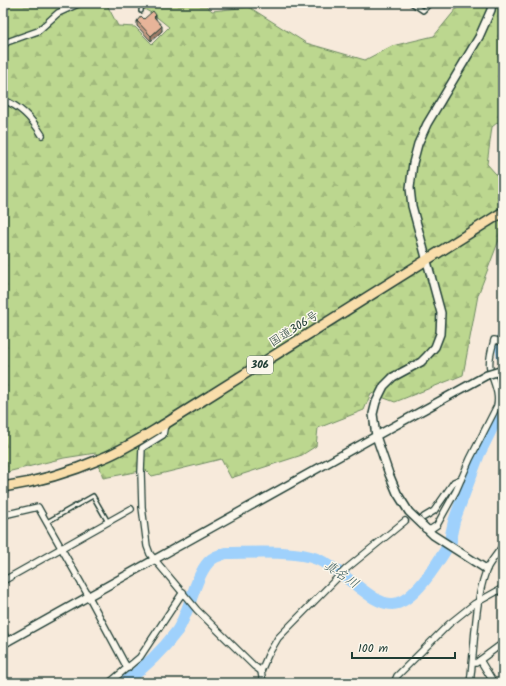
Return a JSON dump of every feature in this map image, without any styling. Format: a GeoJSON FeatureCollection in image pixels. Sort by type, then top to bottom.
{"type":"FeatureCollection","features":[{"type":"Feature","properties":{"kind":"highway","name":"国道306号"},"geometry":{"type":"LineString","coordinates":[[3,488],[39,480],[86,465],[120,450],[165,424],[503,212]]}},
{"type":"Feature","properties":{"kind":"street"},"geometry":{"type":"LineString","coordinates":[[3,46],[7,42],[38,31],[58,13],[80,3]]}},
{"type":"Feature","properties":{"kind":"street"},"geometry":{"type":"LineString","coordinates":[[486,569],[433,535],[425,529],[409,512],[397,493],[376,436],[374,408],[384,386],[393,377],[421,362],[434,347],[440,334],[441,313],[412,206],[410,188],[413,163],[418,144],[428,124],[479,37],[491,10],[492,3]]}},
{"type":"Feature","properties":{"kind":"street"},"geometry":{"type":"LineString","coordinates":[[3,100],[15,105],[25,113],[42,135]]}},
{"type":"Feature","properties":{"kind":"street"},"geometry":{"type":"LineString","coordinates":[[425,529],[431,529],[437,525],[497,406],[498,393],[489,363],[494,340],[500,341]]}},
{"type":"Feature","properties":{"kind":"street"},"geometry":{"type":"LineString","coordinates":[[3,632],[6,643],[376,436],[487,376],[503,370]]}},
{"type":"Feature","properties":{"kind":"street"},"geometry":{"type":"LineString","coordinates":[[165,424],[163,435],[142,448],[140,472],[142,507],[147,546],[150,554],[197,610],[254,666],[261,671]]}},
{"type":"Feature","properties":{"kind":"street"},"geometry":{"type":"LineString","coordinates":[[424,517],[434,511],[454,482],[461,479]]}},
{"type":"Feature","properties":{"kind":"street"},"geometry":{"type":"LineString","coordinates":[[3,517],[8,514],[38,507],[128,668]]}},
{"type":"Feature","properties":{"kind":"street"},"geometry":{"type":"LineString","coordinates":[[3,581],[131,509]]}},
{"type":"Feature","properties":{"kind":"street"},"geometry":{"type":"LineString","coordinates":[[263,683],[261,671],[278,638],[346,569],[406,521]]}},
{"type":"Feature","properties":{"kind":"street"},"geometry":{"type":"LineString","coordinates":[[470,683],[479,601],[486,569],[503,545]]}},
{"type":"Feature","properties":{"kind":"street"},"geometry":{"type":"LineString","coordinates":[[394,683],[397,676],[449,624],[479,601],[503,588]]}},
{"type":"Feature","properties":{"kind":"street"},"geometry":{"type":"LineString","coordinates":[[109,683],[140,657],[184,594]]}},
{"type":"Feature","properties":{"kind":"street"},"geometry":{"type":"LineString","coordinates":[[473,663],[476,663],[503,643]]}},
{"type":"Feature","properties":{"kind":"street"},"geometry":{"type":"LineString","coordinates":[[480,660],[494,683]]}},
{"type":"Feature","properties":{"kind":"lane"},"geometry":{"type":"LineString","coordinates":[[141,11],[142,3]]}},
{"type":"Feature","properties":{"kind":"lane"},"geometry":{"type":"LineString","coordinates":[[322,3],[334,3]]}},
{"type":"Feature","properties":{"kind":"lane"},"geometry":{"type":"LineString","coordinates":[[411,3],[423,11],[431,3]]}},
{"type":"Feature","properties":{"kind":"lane"},"geometry":{"type":"LineString","coordinates":[[46,522],[93,496],[108,522]]}},
{"type":"Feature","properties":{"kind":"green space"},"geometry":{"type":"Polygon","coordinates":[[[3,3],[106,3],[118,26],[135,27],[152,44],[169,27],[153,14],[144,9],[145,3],[203,3],[212,11],[249,7],[306,43],[365,60],[392,46],[434,36],[461,3],[503,3],[503,118],[492,127],[487,164],[503,182],[503,226],[478,295],[463,375],[395,402],[371,393],[364,410],[318,428],[316,446],[302,455],[231,478],[221,459],[152,476],[146,470],[103,478],[96,453],[64,458],[3,473],[3,3]]]}},
{"type":"Feature","properties":{"kind":"building"},"geometry":{"type":"Polygon","coordinates":[[[153,11],[156,15],[154,17],[162,26],[151,36],[137,21],[141,16],[144,19],[153,11]]]}},
{"type":"Feature","properties":{"kind":"waterway","name":"真名川"},"geometry":{"type":"LineString","coordinates":[[503,336],[501,347],[503,357]]}},
{"type":"Feature","properties":{"kind":"waterway","name":"真名川"},"geometry":{"type":"LineString","coordinates":[[124,683],[152,659],[177,631],[182,623],[197,582],[206,564],[217,556],[226,553],[285,553],[308,556],[326,564],[381,602],[392,604],[409,597],[426,579],[451,541],[454,521],[479,454],[503,409]]}},
{"type":"Feature","properties":{"kind":"tunnel"},"geometry":{"type":"LineString","coordinates":[[405,521],[424,517]]}}]}
